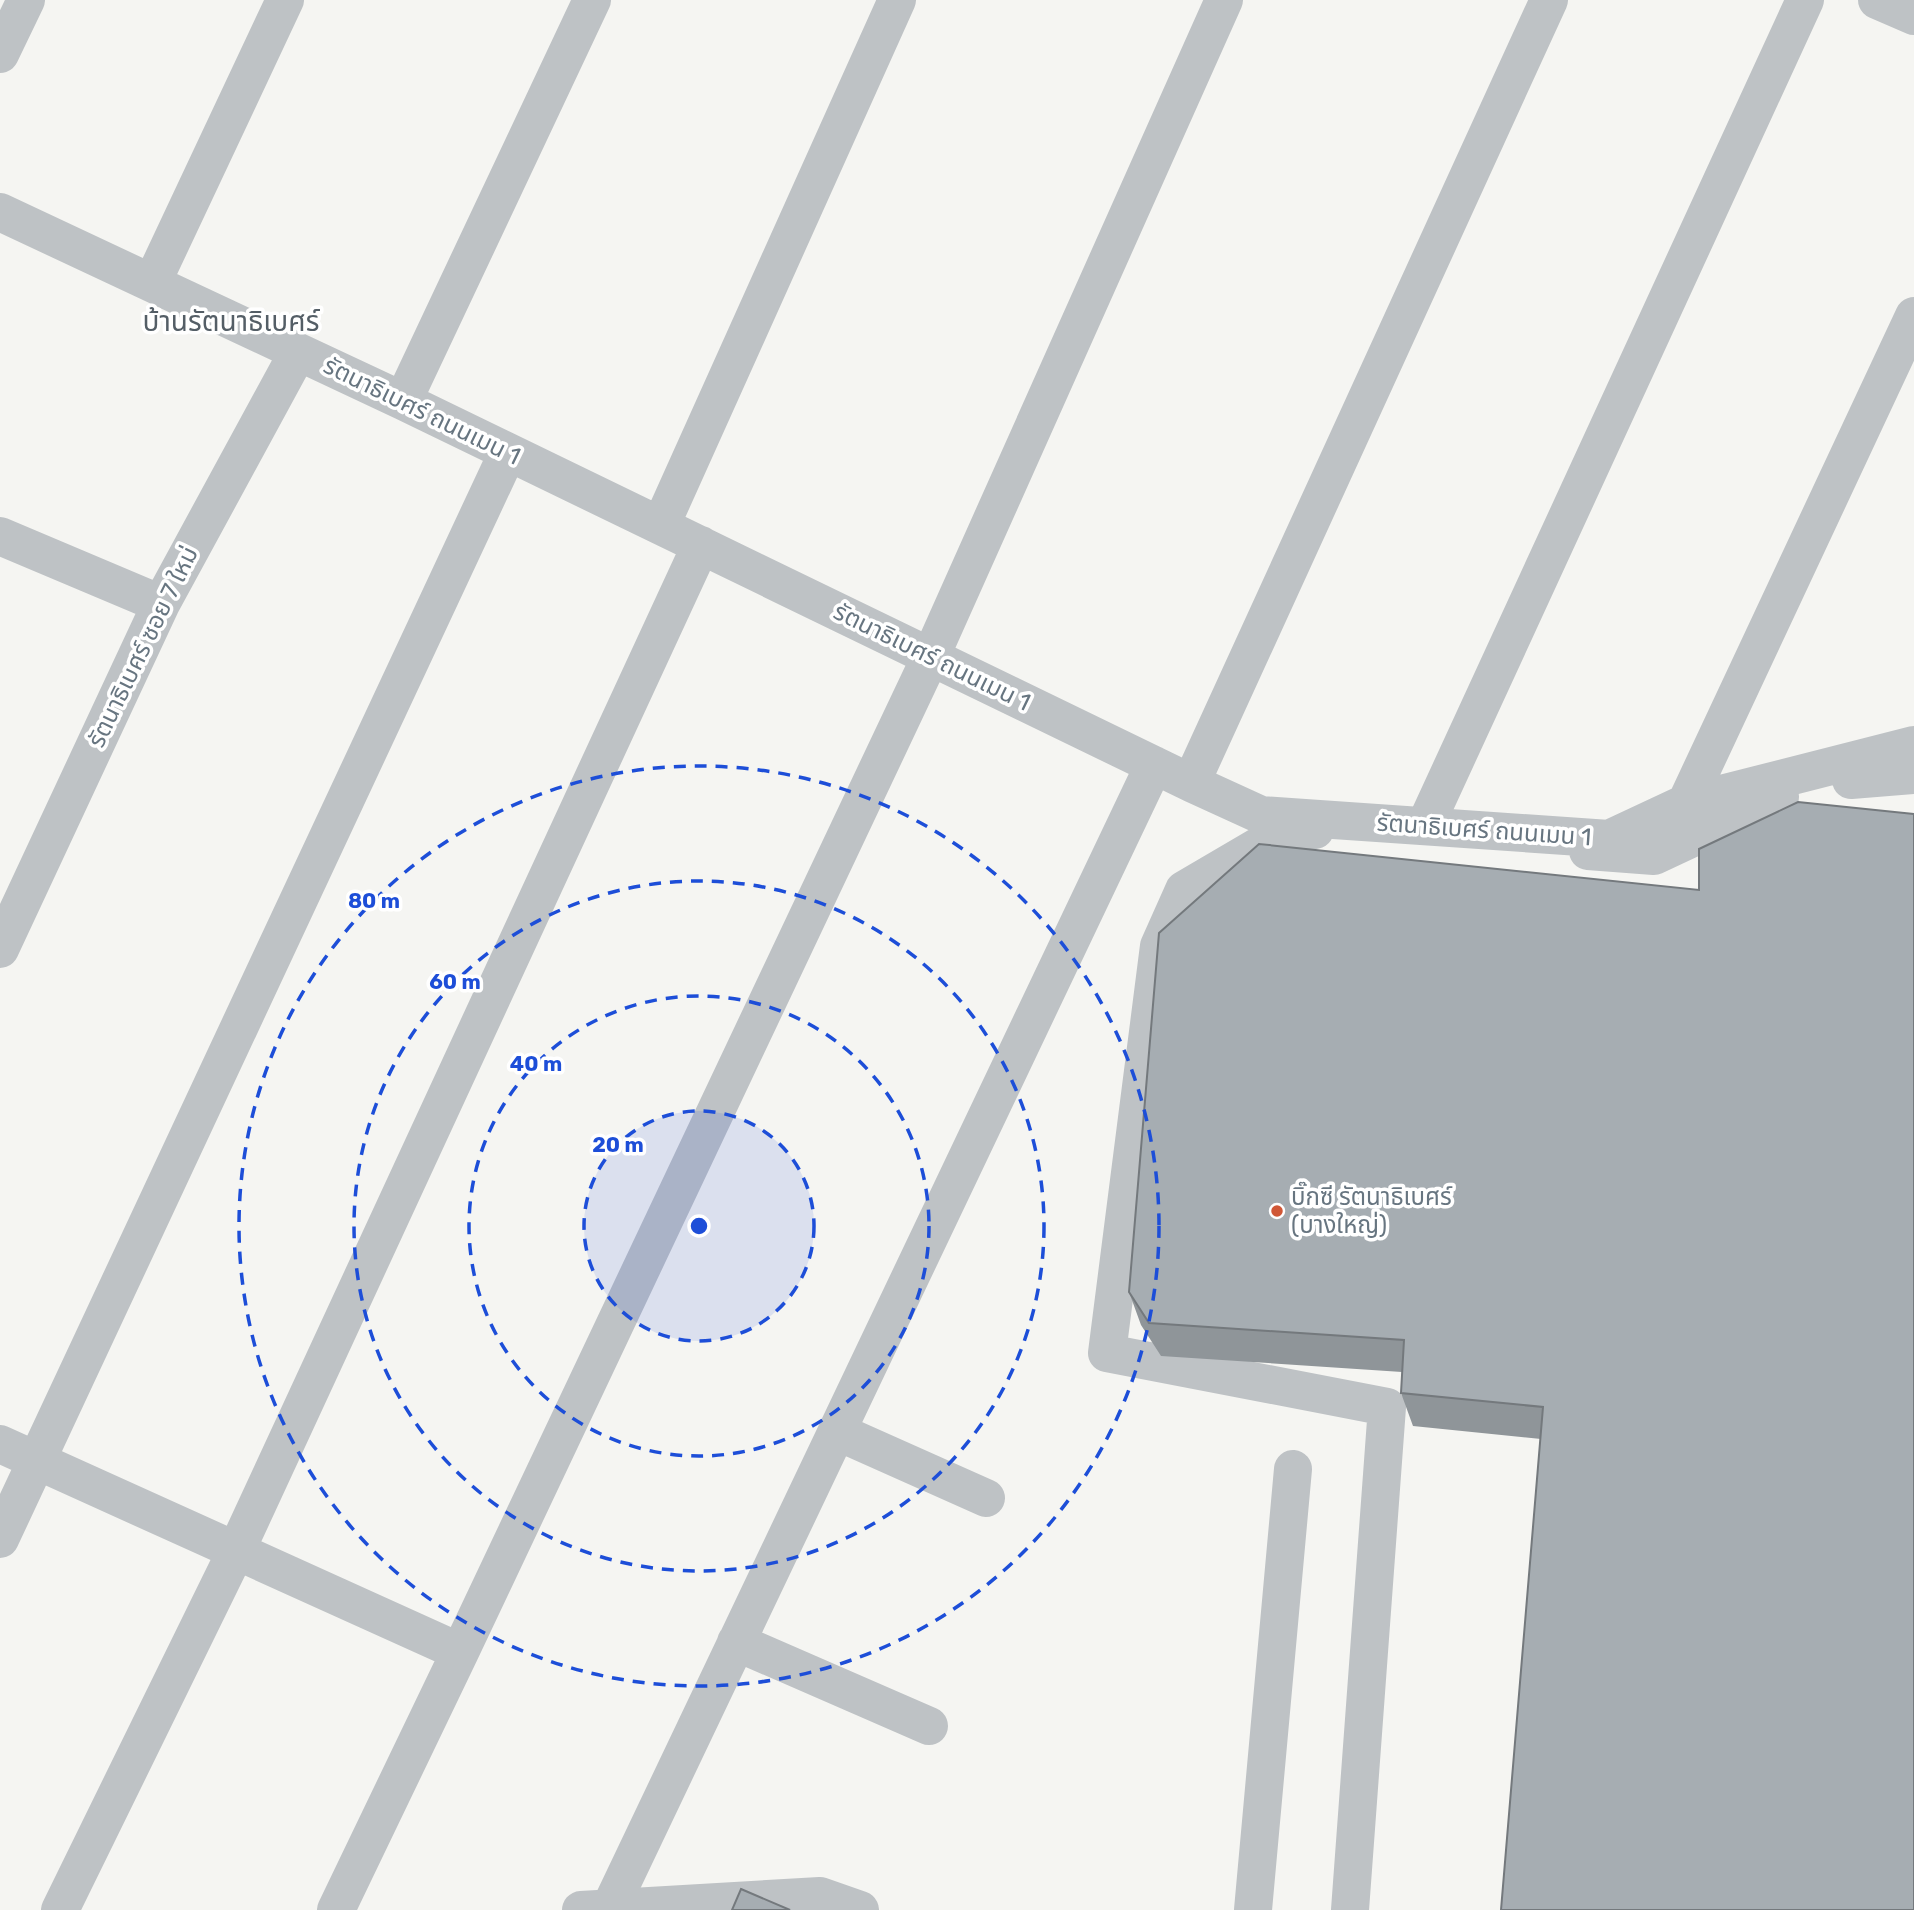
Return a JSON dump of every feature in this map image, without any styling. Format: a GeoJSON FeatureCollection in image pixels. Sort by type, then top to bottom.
{"type":"FeatureCollection","features":[{"type":"Feature","properties":{"kind":"street"},"geometry":{"type":"LineString","coordinates":[[0,54],[26,0]]}},
{"type":"Feature","properties":{"kind":"street"},"geometry":{"type":"LineString","coordinates":[[152,283],[285,0]]}},
{"type":"Feature","properties":{"kind":"street"},"geometry":{"type":"LineString","coordinates":[[403,401],[592,0]]}},
{"type":"Feature","properties":{"kind":"street"},"geometry":{"type":"LineString","coordinates":[[661,525],[897,0]]}},
{"type":"Feature","properties":{"kind":"street"},"geometry":{"type":"LineString","coordinates":[[336,1910],[931,656],[1224,0]]}},
{"type":"Feature","properties":{"kind":"street"},"geometry":{"type":"LineString","coordinates":[[1191,783],[1549,0]]}},
{"type":"Feature","properties":{"kind":"street"},"geometry":{"type":"LineString","coordinates":[[1425,826],[1805,0]]}},
{"type":"Feature","properties":{"kind":"street"},"geometry":{"type":"LineString","coordinates":[[1877,0],[1914,16]]}},
{"type":"Feature","properties":{"kind":"street","name":"รัตนาธิเบศร์ ถนนเมน 1"},"geometry":{"type":"LineString","coordinates":[[0,212],[403,401],[1261,815],[1609,839],[1686,803],[1914,745]]}},
{"type":"Feature","properties":{"kind":"street"},"geometry":{"type":"LineString","coordinates":[[1686,803],[1914,316]]}},
{"type":"Feature","properties":{"kind":"street","name":"รัตนาธิเบศร์ ซอย 7 ใหม่"},"geometry":{"type":"LineString","coordinates":[[0,949],[161,604],[298,352]]}},
{"type":"Feature","properties":{"kind":"street"},"geometry":{"type":"LineString","coordinates":[[0,1539],[508,452]]}},
{"type":"Feature","properties":{"kind":"street"},"geometry":{"type":"LineString","coordinates":[[0,536],[161,604]]}},
{"type":"Feature","properties":{"kind":"street"},"geometry":{"type":"LineString","coordinates":[[60,1910],[236,1551],[701,545]]}},
{"type":"Feature","properties":{"kind":"street"},"geometry":{"type":"LineString","coordinates":[[595,1909],[736,1642],[1154,765]]}},
{"type":"Feature","properties":{"kind":"street"},"geometry":{"type":"LineString","coordinates":[[1350,1910],[1387,1406],[1107,1353],[1159,946],[1184,890],[1271,839],[1325,828],[1654,856],[1811,782],[1914,775]]}},
{"type":"Feature","properties":{"kind":"street"},"geometry":{"type":"LineString","coordinates":[[838,1432],[986,1499]]}},
{"type":"Feature","properties":{"kind":"street"},"geometry":{"type":"LineString","coordinates":[[0,1444],[460,1652]]}},
{"type":"Feature","properties":{"kind":"street"},"geometry":{"type":"LineString","coordinates":[[1253,1910],[1293,1469]]}},
{"type":"Feature","properties":{"kind":"street"},"geometry":{"type":"LineString","coordinates":[[736,1642],[929,1726]]}},
{"type":"Feature","properties":{"kind":"street"},"geometry":{"type":"LineString","coordinates":[[595,1909],[820,1896],[860,1910]]}},
{"type":"Feature","properties":{"kind":"building"},"geometry":{"type":"Polygon","coordinates":[[[1798,802],[1914,814],[1914,1910],[1501,1910],[1543,1407],[1401,1393],[1404,1340],[1149,1323],[1129,1292],[1159,933],[1259,844],[1699,890],[1699,849],[1798,802]]]}},
{"type":"Feature","properties":{"kind":"building"},"geometry":{"type":"Polygon","coordinates":[[[741,1889],[790,1910],[732,1910],[741,1889]]]}},
{"type":"Feature","properties":{"kind":"place","name":"บิ๊กซี รัตนาธิเบศร์ (บางใหญ่)"},"geometry":{"type":"Point","coordinates":[1277,1211]}},
{"type":"Feature","properties":{"kind":"district","name":"บ้านรัตนาธิเบศร์"},"geometry":{"type":"Point","coordinates":[231,321]}}]}
